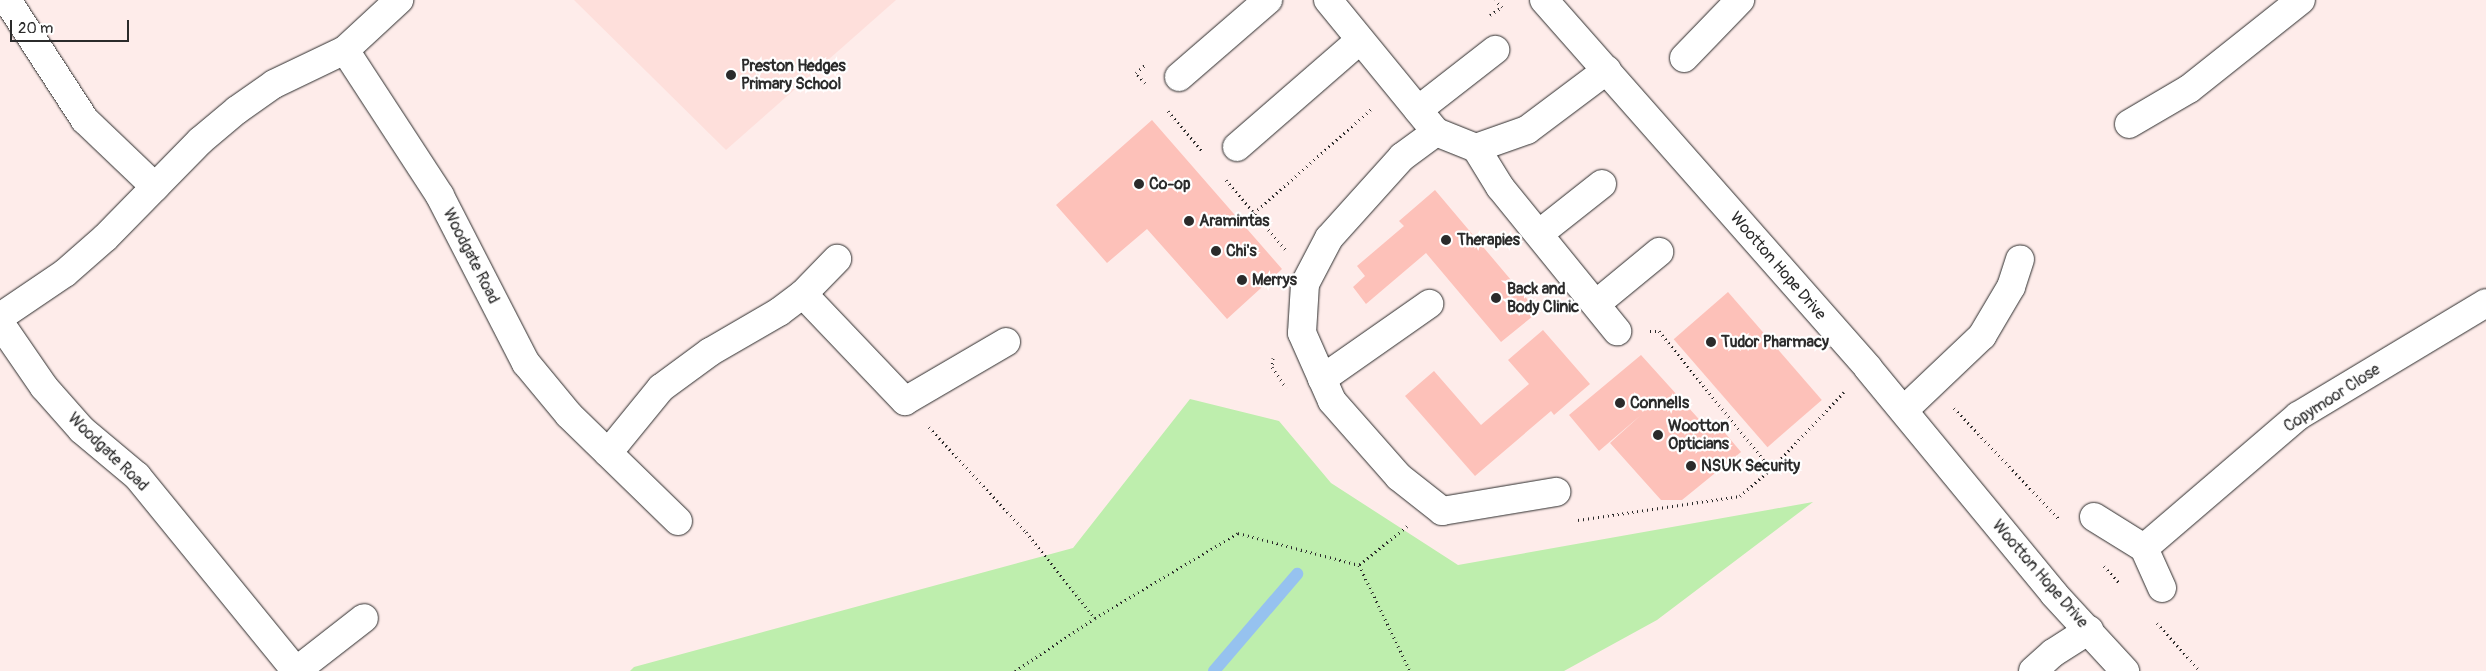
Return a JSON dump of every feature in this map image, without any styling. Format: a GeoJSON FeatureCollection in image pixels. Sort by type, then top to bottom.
{"type":"FeatureCollection","features":[{"type":"Feature","properties":{"kind":"street"},"geometry":{"type":"LineString","coordinates":[[6,0],[85,120],[154,187]]}},
{"type":"Feature","properties":{"kind":"street"},"geometry":{"type":"LineString","coordinates":[[0,317],[85,255],[200,141],[237,110],[274,84],[344,50],[399,0]]}},
{"type":"Feature","properties":{"kind":"street"},"geometry":{"type":"LineString","coordinates":[[1179,77],[1268,0]]}},
{"type":"Feature","properties":{"kind":"street"},"geometry":{"type":"LineString","coordinates":[[1328,0],[1436,132],[1476,148],[1500,187],[1540,233],[1617,331]]}},
{"type":"Feature","properties":{"kind":"street","name":"Wootton Hope Drive"},"geometry":{"type":"LineString","coordinates":[[1544,0],[1868,368],[2054,594],[2125,671]]}},
{"type":"Feature","properties":{"kind":"street"},"geometry":{"type":"LineString","coordinates":[[1684,58],[1740,0]]}},
{"type":"Feature","properties":{"kind":"street"},"geometry":{"type":"LineString","coordinates":[[2129,124],[2189,89],[2301,0]]}},
{"type":"Feature","properties":{"kind":"street"},"geometry":{"type":"LineString","coordinates":[[1237,147],[1360,41]]}},
{"type":"Feature","properties":{"kind":"street","name":"Woodgate Road"},"geometry":{"type":"LineString","coordinates":[[344,50],[440,196],[526,363],[569,415],[678,521]]}},
{"type":"Feature","properties":{"kind":"street"},"geometry":{"type":"LineString","coordinates":[[1418,110],[1495,50]]}},
{"type":"Feature","properties":{"kind":"street"},"geometry":{"type":"LineString","coordinates":[[1476,148],[1526,130],[1607,70]]}},
{"type":"Feature","properties":{"kind":"street"},"geometry":{"type":"LineString","coordinates":[[1436,132],[1402,157],[1329,238],[1305,284],[1302,334],[1332,401],[1399,477],[1442,510],[1556,492]]}},
{"type":"Feature","properties":{"kind":"street"},"geometry":{"type":"LineString","coordinates":[[1540,233],[1602,184]]}},
{"type":"Feature","properties":{"kind":"street"},"geometry":{"type":"LineString","coordinates":[[1596,304],[1659,252]]}},
{"type":"Feature","properties":{"kind":"street"},"geometry":{"type":"LineString","coordinates":[[608,453],[661,388],[710,352],[779,312],[803,294],[837,259]]}},
{"type":"Feature","properties":{"kind":"street"},"geometry":{"type":"LineString","coordinates":[[1904,410],[1930,383],[1982,336],[2011,287],[2020,259]]}},
{"type":"Feature","properties":{"kind":"street"},"geometry":{"type":"LineString","coordinates":[[803,294],[905,401],[1006,342]]}},
{"type":"Feature","properties":{"kind":"street","name":"Copymoor Close"},"geometry":{"type":"LineString","coordinates":[[2144,548],[2298,416],[2486,303]]}},
{"type":"Feature","properties":{"kind":"street"},"geometry":{"type":"LineString","coordinates":[[1322,379],[1428,304]]}},
{"type":"Feature","properties":{"kind":"street","name":"Woodgate Road"},"geometry":{"type":"LineString","coordinates":[[0,323],[44,387],[82,430],[137,476],[296,671],[364,618]]}},
{"type":"Feature","properties":{"kind":"street"},"geometry":{"type":"LineString","coordinates":[[2094,517],[2144,548],[2162,588]]}},
{"type":"Feature","properties":{"kind":"street"},"geometry":{"type":"LineString","coordinates":[[2032,671],[2053,653],[2089,630]]}},
{"type":"Feature","properties":{"kind":"path"},"geometry":{"type":"LineString","coordinates":[[1136,73],[1151,90]]}},
{"type":"Feature","properties":{"kind":"path"},"geometry":{"type":"LineString","coordinates":[[1162,104],[1204,154]]}},
{"type":"Feature","properties":{"kind":"path"},"geometry":{"type":"LineString","coordinates":[[1222,176],[1254,213]]}},
{"type":"Feature","properties":{"kind":"path"},"geometry":{"type":"LineString","coordinates":[[1617,331],[1659,331],[1771,469]]}},
{"type":"Feature","properties":{"kind":"path"},"geometry":{"type":"LineString","coordinates":[[1573,520],[1740,496],[1771,469],[1868,368]]}},
{"type":"Feature","properties":{"kind":"path"},"geometry":{"type":"LineString","coordinates":[[1930,383],[2067,528]]}},
{"type":"Feature","properties":{"kind":"path"},"geometry":{"type":"LineString","coordinates":[[905,401],[1026,532],[1096,618]]}},
{"type":"Feature","properties":{"kind":"path"},"geometry":{"type":"LineString","coordinates":[[1359,565],[1414,521]]}},
{"type":"Feature","properties":{"kind":"path"},"geometry":{"type":"LineString","coordinates":[[1016,671],[1096,618],[1238,533],[1359,565],[1410,671]]}},
{"type":"Feature","properties":{"kind":"path"},"geometry":{"type":"LineString","coordinates":[[2101,564],[2122,586]]}},
{"type":"Feature","properties":{"kind":"path"},"geometry":{"type":"LineString","coordinates":[[2156,622],[2200,671]]}},
{"type":"Feature","properties":{"kind":"shaded area","name":"Preston Hedges Primary School"},"geometry":{"type":"Polygon","coordinates":[[[574,0],[896,0],[726,150],[574,0]]]}},
{"type":"Feature","properties":{"kind":"green space"},"geometry":{"type":"Polygon","coordinates":[[[1190,399],[1279,421],[1331,483],[1458,565],[1813,502],[1657,620],[1564,671],[630,671],[634,667],[1073,548],[1190,399]]]}},
{"type":"Feature","properties":{"kind":"building"},"geometry":{"type":"Polygon","coordinates":[[[1152,120],[1282,269],[1227,319],[1147,229],[1107,263],[1056,205],[1152,120]]]}},
{"type":"Feature","properties":{"kind":"building"},"geometry":{"type":"Polygon","coordinates":[[[1435,190],[1538,312],[1501,342],[1426,253],[1366,304],[1353,287],[1365,276],[1357,266],[1404,226],[1399,221],[1435,190]]]}},
{"type":"Feature","properties":{"kind":"building"},"geometry":{"type":"Polygon","coordinates":[[[1728,292],[1822,400],[1767,447],[1674,339],[1728,292]]]}},
{"type":"Feature","properties":{"kind":"building"},"geometry":{"type":"Polygon","coordinates":[[[1543,330],[1590,384],[1554,415],[1551,411],[1475,476],[1405,396],[1434,371],[1481,425],[1529,384],[1508,360],[1543,330]]]}},
{"type":"Feature","properties":{"kind":"building"},"geometry":{"type":"Polygon","coordinates":[[[1641,355],[1706,427],[1714,420],[1741,452],[1682,500],[1661,500],[1610,443],[1641,415],[1599,451],[1569,415],[1641,355]]]}},
{"type":"Feature","properties":{"kind":"waterway"},"geometry":{"type":"LineString","coordinates":[[1214,671],[1297,574]]}},
{"type":"Feature","properties":{"kind":"place","name":"Preston Hedges Primary School"},"geometry":{"type":"Point","coordinates":[731,75]}},
{"type":"Feature","properties":{"kind":"place","name":"Co-op"},"geometry":{"type":"Point","coordinates":[1139,184]}},
{"type":"Feature","properties":{"kind":"place","name":"Aramintas"},"geometry":{"type":"Point","coordinates":[1189,221]}},
{"type":"Feature","properties":{"kind":"place","name":"Therapies"},"geometry":{"type":"Point","coordinates":[1446,240]}},
{"type":"Feature","properties":{"kind":"place","name":"Chi's"},"geometry":{"type":"Point","coordinates":[1216,251]}},
{"type":"Feature","properties":{"kind":"place","name":"Merrys"},"geometry":{"type":"Point","coordinates":[1242,280]}},
{"type":"Feature","properties":{"kind":"place","name":"Back and Body Clinic"},"geometry":{"type":"Point","coordinates":[1496,298]}},
{"type":"Feature","properties":{"kind":"place","name":"Tudor Pharmacy"},"geometry":{"type":"Point","coordinates":[1711,342]}},
{"type":"Feature","properties":{"kind":"place","name":"Connells"},"geometry":{"type":"Point","coordinates":[1620,403]}},
{"type":"Feature","properties":{"kind":"place","name":"Wootton Opticians"},"geometry":{"type":"Point","coordinates":[1658,435]}},
{"type":"Feature","properties":{"kind":"place","name":"NSUK Security"},"geometry":{"type":"Point","coordinates":[1691,466]}}]}
